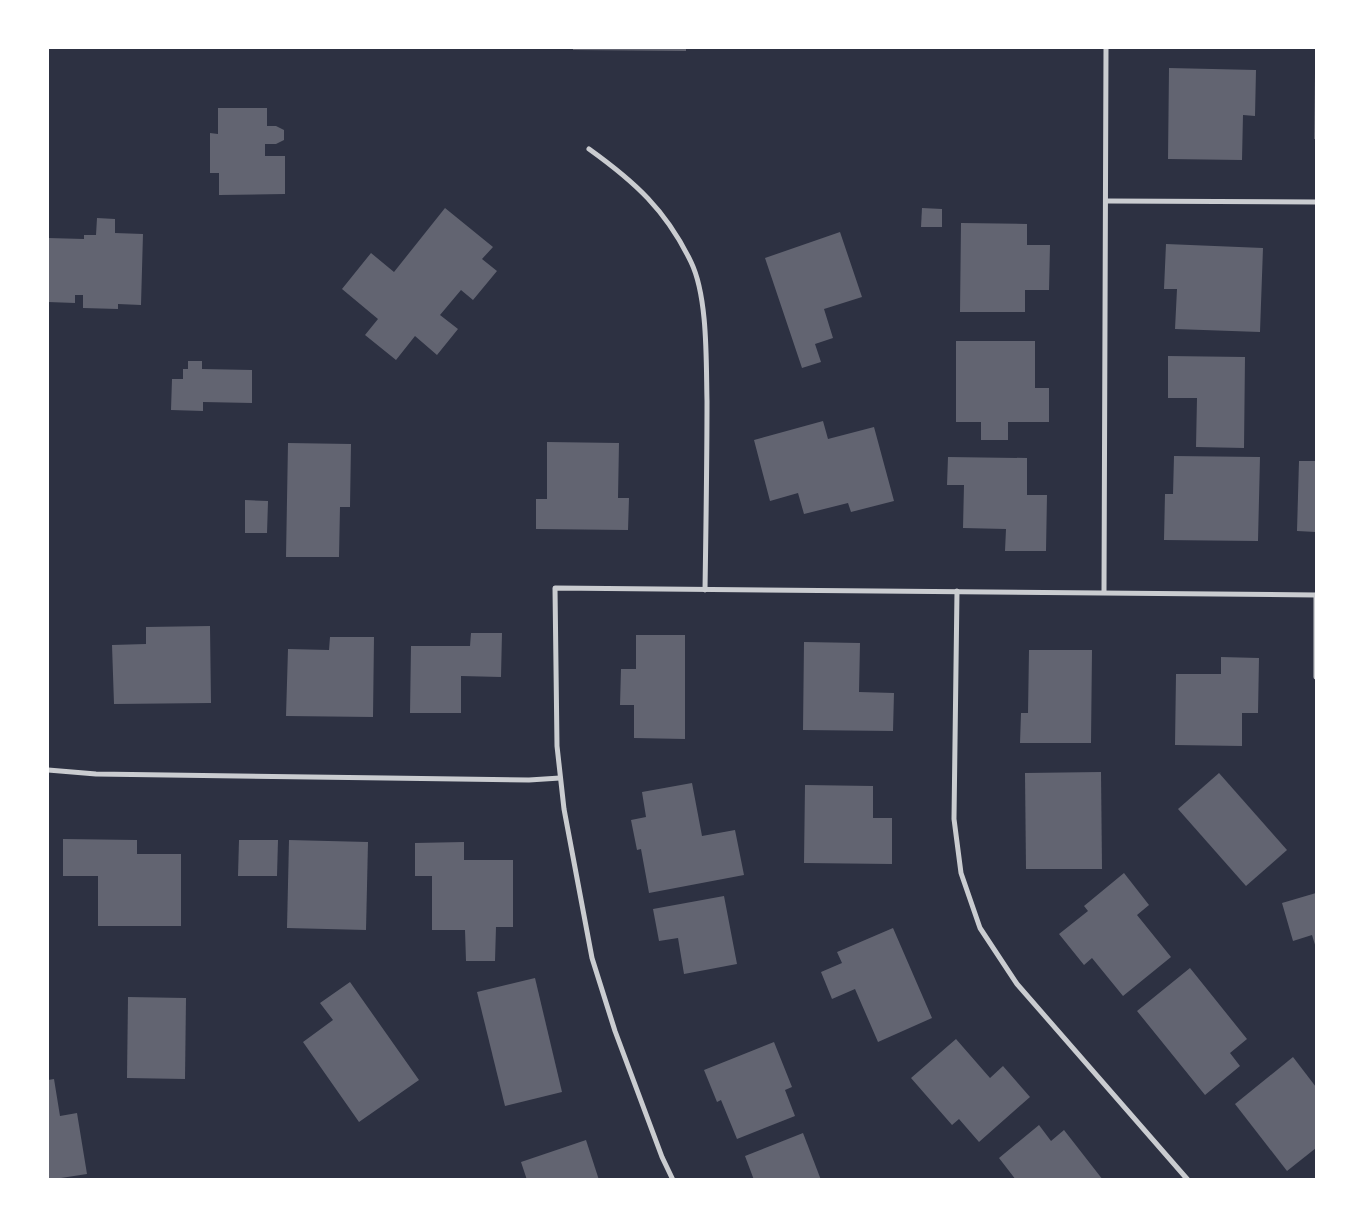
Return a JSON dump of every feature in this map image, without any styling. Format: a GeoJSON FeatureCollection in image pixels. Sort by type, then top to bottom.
{"type":"FeatureCollection","features":[{"type":"Feature","properties":{"kind":"street"},"geometry":{"type":"LineString","coordinates":[[1104,592],[1107,201],[1106,48]]}},
{"type":"Feature","properties":{"kind":"street"},"geometry":{"type":"LineString","coordinates":[[589,149],[628,177],[665,216],[692,264],[703,309],[707,369],[706,590]]}},
{"type":"Feature","properties":{"kind":"street"},"geometry":{"type":"LineString","coordinates":[[1107,201],[1316,202]]}},
{"type":"Feature","properties":{"kind":"street"},"geometry":{"type":"LineString","coordinates":[[673,1180],[662,1158],[615,1031],[592,958],[565,817],[560,778],[556,720],[555,588],[1316,594],[1316,677]]}},
{"type":"Feature","properties":{"kind":"street"},"geometry":{"type":"LineString","coordinates":[[957,591],[954,819],[961,873],[980,928],[1018,984],[1188,1180]]}},
{"type":"Feature","properties":{"kind":"street"},"geometry":{"type":"LineString","coordinates":[[48,770],[96,774],[216,776],[529,780],[560,778]]}},
{"type":"Feature","properties":{"kind":"building"},"geometry":{"type":"Polygon","coordinates":[[[573,48],[686,48],[686,51],[573,50],[573,48]]]}},
{"type":"Feature","properties":{"kind":"building"},"geometry":{"type":"Polygon","coordinates":[[[1169,68],[1256,70],[1255,116],[1243,115],[1242,160],[1168,159],[1169,68]]]}},
{"type":"Feature","properties":{"kind":"building"},"geometry":{"type":"Polygon","coordinates":[[[1315,72],[1316,139],[1314,139],[1315,72]]]}},
{"type":"Feature","properties":{"kind":"building"},"geometry":{"type":"Polygon","coordinates":[[[218,108],[267,108],[267,126],[276,126],[284,130],[284,140],[276,144],[265,144],[265,156],[285,156],[285,194],[219,195],[219,173],[210,173],[210,133],[218,134],[218,108]]]}},
{"type":"Feature","properties":{"kind":"building"},"geometry":{"type":"Polygon","coordinates":[[[445,208],[493,247],[482,259],[497,271],[473,300],[461,290],[440,315],[458,329],[437,355],[415,336],[396,360],[365,335],[378,319],[342,289],[371,253],[394,272],[445,208]]]}},
{"type":"Feature","properties":{"kind":"building"},"geometry":{"type":"Polygon","coordinates":[[[922,208],[942,209],[942,227],[921,227],[922,208]]]}},
{"type":"Feature","properties":{"kind":"building"},"geometry":{"type":"Polygon","coordinates":[[[97,218],[115,219],[115,233],[143,234],[141,305],[118,304],[118,309],[83,308],[83,295],[75,295],[75,303],[48,302],[48,238],[84,239],[84,235],[96,235],[97,218]]]}},
{"type":"Feature","properties":{"kind":"building"},"geometry":{"type":"Polygon","coordinates":[[[961,223],[1027,224],[1027,245],[1050,245],[1049,290],[1025,290],[1025,312],[960,312],[961,223]]]}},
{"type":"Feature","properties":{"kind":"building"},"geometry":{"type":"Polygon","coordinates":[[[840,232],[862,297],[824,309],[833,338],[815,344],[821,362],[802,368],[765,258],[840,232]]]}},
{"type":"Feature","properties":{"kind":"building"},"geometry":{"type":"Polygon","coordinates":[[[1166,244],[1263,248],[1260,332],[1175,329],[1177,289],[1164,289],[1166,244]]]}},
{"type":"Feature","properties":{"kind":"building"},"geometry":{"type":"Polygon","coordinates":[[[956,341],[1035,341],[1035,388],[1049,388],[1049,422],[1008,422],[1008,440],[981,440],[981,422],[956,422],[956,341]]]}},
{"type":"Feature","properties":{"kind":"building"},"geometry":{"type":"Polygon","coordinates":[[[1168,356],[1245,357],[1244,448],[1196,447],[1197,398],[1168,398],[1168,356]]]}},
{"type":"Feature","properties":{"kind":"building"},"geometry":{"type":"Polygon","coordinates":[[[188,361],[202,361],[202,369],[252,370],[252,403],[203,402],[203,411],[171,410],[172,379],[183,379],[183,369],[188,369],[188,361]]]}},
{"type":"Feature","properties":{"kind":"building"},"geometry":{"type":"Polygon","coordinates":[[[823,421],[828,439],[874,427],[894,501],[851,512],[848,503],[804,514],[798,493],[770,501],[754,440],[823,421]]]}},
{"type":"Feature","properties":{"kind":"building"},"geometry":{"type":"Polygon","coordinates":[[[547,442],[619,443],[618,498],[629,498],[628,530],[536,529],[536,499],[547,499],[547,442]]]}},
{"type":"Feature","properties":{"kind":"building"},"geometry":{"type":"Polygon","coordinates":[[[288,443],[351,444],[350,507],[340,507],[339,557],[286,557],[288,443]]]}},
{"type":"Feature","properties":{"kind":"building"},"geometry":{"type":"Polygon","coordinates":[[[1174,456],[1260,457],[1258,541],[1164,540],[1165,494],[1173,494],[1174,456]]]}},
{"type":"Feature","properties":{"kind":"building"},"geometry":{"type":"Polygon","coordinates":[[[948,457],[1027,458],[1027,495],[1047,495],[1046,551],[1005,551],[1006,529],[963,528],[964,485],[947,485],[948,457]]]}},
{"type":"Feature","properties":{"kind":"building"},"geometry":{"type":"Polygon","coordinates":[[[1299,461],[1316,461],[1316,532],[1297,531],[1299,461]]]}},
{"type":"Feature","properties":{"kind":"building"},"geometry":{"type":"Polygon","coordinates":[[[245,500],[268,501],[267,533],[245,533],[245,500]]]}},
{"type":"Feature","properties":{"kind":"building"},"geometry":{"type":"Polygon","coordinates":[[[210,626],[211,703],[114,704],[112,645],[146,644],[146,627],[210,626]]]}},
{"type":"Feature","properties":{"kind":"building"},"geometry":{"type":"Polygon","coordinates":[[[471,633],[502,633],[501,677],[461,676],[461,713],[410,713],[411,646],[470,646],[471,633]]]}},
{"type":"Feature","properties":{"kind":"building"},"geometry":{"type":"Polygon","coordinates":[[[636,635],[685,635],[685,739],[634,738],[634,705],[620,705],[621,669],[636,669],[636,635]]]}},
{"type":"Feature","properties":{"kind":"building"},"geometry":{"type":"Polygon","coordinates":[[[330,637],[374,637],[373,717],[286,716],[288,649],[329,650],[330,637]]]}},
{"type":"Feature","properties":{"kind":"building"},"geometry":{"type":"Polygon","coordinates":[[[804,642],[860,643],[859,692],[894,693],[893,731],[803,730],[804,642]]]}},
{"type":"Feature","properties":{"kind":"building"},"geometry":{"type":"Polygon","coordinates":[[[1029,650],[1092,650],[1091,743],[1020,743],[1021,713],[1028,713],[1029,650]]]}},
{"type":"Feature","properties":{"kind":"building"},"geometry":{"type":"Polygon","coordinates":[[[1221,657],[1259,658],[1258,713],[1242,713],[1242,746],[1175,745],[1176,674],[1221,674],[1221,657]]]}},
{"type":"Feature","properties":{"kind":"building"},"geometry":{"type":"Polygon","coordinates":[[[1101,772],[1102,869],[1026,869],[1025,773],[1101,772]]]}},
{"type":"Feature","properties":{"kind":"building"},"geometry":{"type":"Polygon","coordinates":[[[1219,773],[1287,850],[1246,886],[1178,809],[1219,773]]]}},
{"type":"Feature","properties":{"kind":"building"},"geometry":{"type":"Polygon","coordinates":[[[692,783],[702,836],[735,830],[744,875],[649,893],[641,849],[637,850],[631,820],[646,817],[642,792],[692,783]]]}},
{"type":"Feature","properties":{"kind":"building"},"geometry":{"type":"Polygon","coordinates":[[[805,785],[873,786],[873,818],[892,818],[892,864],[804,863],[805,785]]]}},
{"type":"Feature","properties":{"kind":"building"},"geometry":{"type":"Polygon","coordinates":[[[63,839],[137,840],[137,854],[181,854],[181,926],[98,926],[98,876],[63,876],[63,839]]]}},
{"type":"Feature","properties":{"kind":"building"},"geometry":{"type":"Polygon","coordinates":[[[239,840],[278,840],[277,876],[238,876],[239,840]]]}},
{"type":"Feature","properties":{"kind":"building"},"geometry":{"type":"Polygon","coordinates":[[[289,840],[368,842],[366,930],[287,928],[289,840]]]}},
{"type":"Feature","properties":{"kind":"building"},"geometry":{"type":"Polygon","coordinates":[[[464,842],[464,860],[513,860],[513,927],[496,927],[495,961],[466,961],[465,930],[432,930],[432,876],[415,876],[415,843],[464,842]]]}},
{"type":"Feature","properties":{"kind":"building"},"geometry":{"type":"Polygon","coordinates":[[[1124,873],[1149,905],[1137,915],[1171,957],[1123,996],[1092,958],[1084,965],[1059,934],[1088,911],[1084,906],[1124,873]]]}},
{"type":"Feature","properties":{"kind":"building"},"geometry":{"type":"Polygon","coordinates":[[[1316,893],[1316,948],[1312,935],[1293,941],[1282,903],[1316,893]]]}},
{"type":"Feature","properties":{"kind":"building"},"geometry":{"type":"Polygon","coordinates":[[[724,896],[737,964],[684,974],[678,938],[659,941],[653,909],[724,896]]]}},
{"type":"Feature","properties":{"kind":"building"},"geometry":{"type":"Polygon","coordinates":[[[893,928],[932,1018],[878,1042],[855,989],[832,999],[821,972],[842,963],[837,952],[893,928]]]}},
{"type":"Feature","properties":{"kind":"building"},"geometry":{"type":"Polygon","coordinates":[[[1190,968],[1247,1039],[1230,1053],[1240,1066],[1205,1095],[1137,1011],[1190,968]]]}},
{"type":"Feature","properties":{"kind":"building"},"geometry":{"type":"Polygon","coordinates":[[[535,978],[562,1092],[505,1106],[477,992],[535,978]]]}},
{"type":"Feature","properties":{"kind":"building"},"geometry":{"type":"Polygon","coordinates":[[[350,982],[419,1080],[359,1122],[303,1042],[333,1020],[320,1003],[350,982]]]}},
{"type":"Feature","properties":{"kind":"building"},"geometry":{"type":"Polygon","coordinates":[[[128,997],[186,998],[185,1079],[127,1078],[128,997]]]}},
{"type":"Feature","properties":{"kind":"building"},"geometry":{"type":"Polygon","coordinates":[[[956,1039],[990,1078],[1003,1066],[1030,1097],[979,1142],[959,1119],[952,1125],[911,1078],[956,1039]]]}},
{"type":"Feature","properties":{"kind":"building"},"geometry":{"type":"Polygon","coordinates":[[[774,1042],[792,1087],[785,1090],[795,1116],[737,1139],[721,1100],[717,1102],[704,1070],[774,1042]]]}},
{"type":"Feature","properties":{"kind":"building"},"geometry":{"type":"Polygon","coordinates":[[[1293,1057],[1316,1087],[1316,1148],[1287,1171],[1235,1104],[1293,1057]]]}},
{"type":"Feature","properties":{"kind":"building"},"geometry":{"type":"Polygon","coordinates":[[[54,1079],[60,1116],[77,1113],[87,1174],[48,1180],[48,1080],[54,1079]]]}},
{"type":"Feature","properties":{"kind":"building"},"geometry":{"type":"Polygon","coordinates":[[[1039,1125],[1051,1141],[1064,1130],[1103,1180],[1016,1180],[999,1158],[1039,1125]]]}},
{"type":"Feature","properties":{"kind":"building"},"geometry":{"type":"Polygon","coordinates":[[[803,1133],[821,1180],[754,1180],[745,1156],[803,1133]]]}},
{"type":"Feature","properties":{"kind":"building"},"geometry":{"type":"Polygon","coordinates":[[[586,1140],[599,1180],[527,1180],[521,1162],[586,1140]]]}}]}
